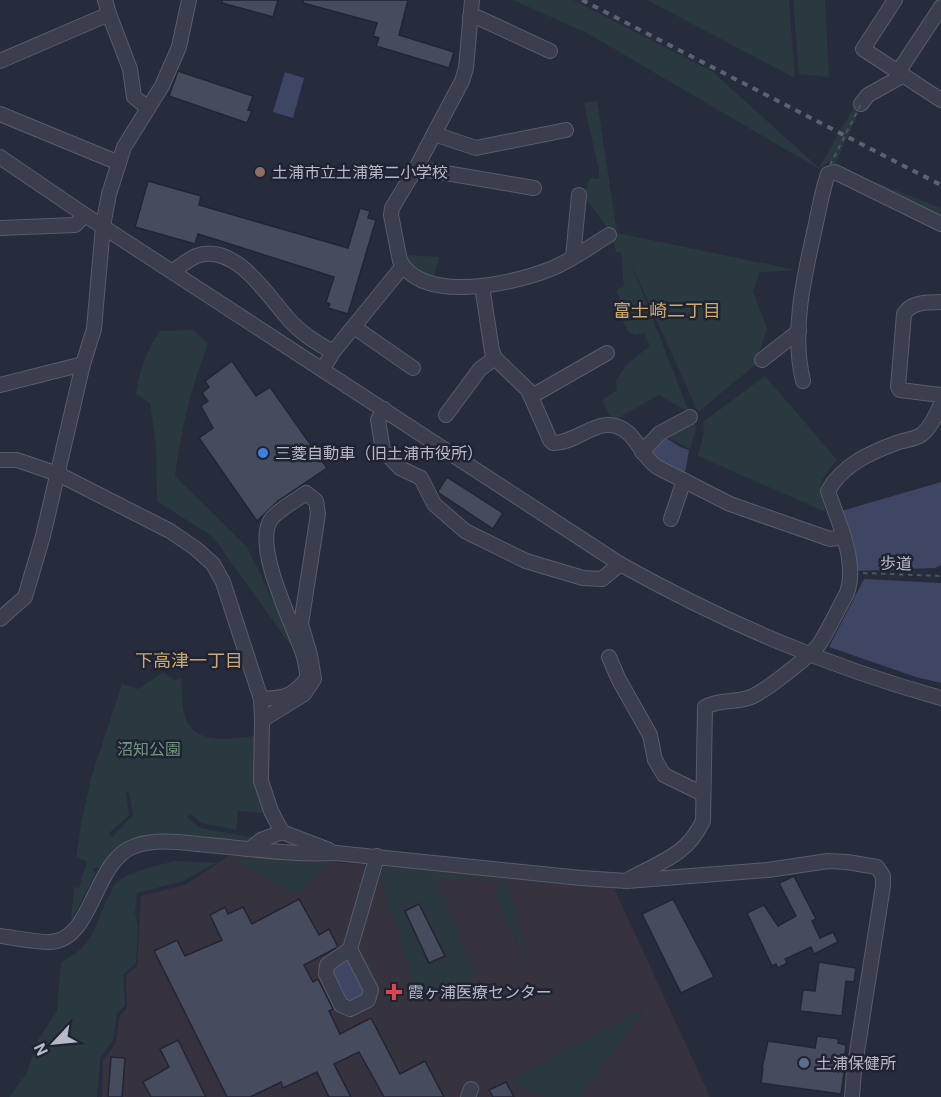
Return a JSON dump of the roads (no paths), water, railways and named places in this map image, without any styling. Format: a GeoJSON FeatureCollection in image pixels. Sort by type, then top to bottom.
{"type":"FeatureCollection","features":[{"type":"Feature","properties":{"kind":"street"},"geometry":{"type":"LineString","coordinates":[[0,619],[25,597],[58,474],[83,364],[94,329],[103,226],[109,194],[124,147],[162,86],[179,47],[189,0]]}},
{"type":"Feature","properties":{"kind":"street"},"geometry":{"type":"LineString","coordinates":[[472,0],[466,68],[462,81],[392,208],[391,215],[400,261],[418,278],[432,284],[466,289],[532,276],[550,270],[609,235]]}},
{"type":"Feature","properties":{"kind":"street"},"geometry":{"type":"LineString","coordinates":[[895,0],[863,49],[901,74],[939,94]]}},
{"type":"Feature","properties":{"kind":"street"},"geometry":{"type":"LineString","coordinates":[[0,61],[107,7],[130,69],[134,97],[148,108]]}},
{"type":"Feature","properties":{"kind":"street"},"geometry":{"type":"LineString","coordinates":[[861,104],[868,95],[901,74],[941,7]]}},
{"type":"Feature","properties":{"kind":"street"},"geometry":{"type":"LineString","coordinates":[[470,17],[479,18],[550,51]]}},
{"type":"Feature","properties":{"kind":"street"},"geometry":{"type":"LineString","coordinates":[[0,114],[119,163]]}},
{"type":"Feature","properties":{"kind":"street"},"geometry":{"type":"LineString","coordinates":[[434,134],[476,148],[566,130]]}},
{"type":"Feature","properties":{"kind":"street"},"geometry":{"type":"LineString","coordinates":[[0,157],[85,215],[620,564],[672,593],[738,625],[853,672],[941,698]]}},
{"type":"Feature","properties":{"kind":"street"},"geometry":{"type":"LineString","coordinates":[[416,168],[534,188]]}},
{"type":"Feature","properties":{"kind":"street"},"geometry":{"type":"LineString","coordinates":[[803,381],[799,350],[801,300],[828,174],[835,172],[941,224]]}},
{"type":"Feature","properties":{"kind":"street"},"geometry":{"type":"LineString","coordinates":[[573,256],[579,195]]}},
{"type":"Feature","properties":{"kind":"street"},"geometry":{"type":"LineString","coordinates":[[0,228],[75,225],[85,215]]}},
{"type":"Feature","properties":{"kind":"street"},"geometry":{"type":"LineString","coordinates":[[173,271],[198,255],[218,254],[230,259],[252,275],[308,338],[333,352]]}},
{"type":"Feature","properties":{"kind":"street"},"geometry":{"type":"LineString","coordinates":[[323,369],[333,352],[403,266]]}},
{"type":"Feature","properties":{"kind":"street"},"geometry":{"type":"LineString","coordinates":[[482,286],[495,358],[522,383],[532,396],[553,443],[567,442],[590,428],[612,426],[629,433],[648,461],[657,467],[730,504],[831,539],[844,537]]}},
{"type":"Feature","properties":{"kind":"street"},"geometry":{"type":"LineString","coordinates":[[941,302],[915,305],[908,308],[904,314],[898,387],[900,390],[941,395]]}},
{"type":"Feature","properties":{"kind":"street"},"geometry":{"type":"LineString","coordinates":[[354,327],[413,369]]}},
{"type":"Feature","properties":{"kind":"street"},"geometry":{"type":"LineString","coordinates":[[762,360],[799,331]]}},
{"type":"Feature","properties":{"kind":"street"},"geometry":{"type":"LineString","coordinates":[[532,396],[607,352]]}},
{"type":"Feature","properties":{"kind":"street"},"geometry":{"type":"LineString","coordinates":[[446,415],[480,369],[495,358]]}},
{"type":"Feature","properties":{"kind":"street"},"geometry":{"type":"LineString","coordinates":[[0,385],[83,364]]}},
{"type":"Feature","properties":{"kind":"street"},"geometry":{"type":"LineString","coordinates":[[627,881],[673,858],[689,843],[703,821],[705,707],[716,701],[745,700],[759,694],[811,654],[820,644],[847,593],[850,573],[844,537],[828,491],[834,480],[843,469],[880,449],[921,435],[941,404]]}},
{"type":"Feature","properties":{"kind":"street"},"geometry":{"type":"LineString","coordinates":[[384,409],[378,420],[383,450],[400,468],[421,478],[434,504],[465,531],[526,561],[583,578],[602,579],[620,564]]}},
{"type":"Feature","properties":{"kind":"street"},"geometry":{"type":"LineString","coordinates":[[642,452],[660,433],[690,417]]}},
{"type":"Feature","properties":{"kind":"street"},"geometry":{"type":"LineString","coordinates":[[0,460],[17,460],[58,474],[170,531],[213,564],[223,582],[261,699],[261,781],[271,812],[282,832],[336,853]]}},
{"type":"Feature","properties":{"kind":"street"},"geometry":{"type":"LineString","coordinates":[[671,519],[684,480]]}},
{"type":"Feature","properties":{"kind":"street"},"geometry":{"type":"LineString","coordinates":[[261,699],[284,698],[300,688],[308,677],[304,656],[273,576],[267,552],[267,535],[271,519],[306,493],[316,501],[318,514],[301,624],[314,680],[304,694],[262,720]]}},
{"type":"Feature","properties":{"kind":"street"},"geometry":{"type":"LineString","coordinates":[[609,657],[619,680],[650,735],[655,760],[664,775],[703,794]]}},
{"type":"Feature","properties":{"kind":"street"},"geometry":{"type":"LineString","coordinates":[[250,849],[261,840],[282,832]]}},
{"type":"Feature","properties":{"kind":"street"},"geometry":{"type":"LineString","coordinates":[[0,936],[52,942],[66,937],[80,922],[112,864],[122,853],[134,846],[147,843],[171,842],[311,854],[377,856],[627,881],[768,870],[828,861],[877,867],[883,876],[884,886],[854,1071],[852,1097]]}},
{"type":"Feature","properties":{"kind":"street"},"geometry":{"type":"LineString","coordinates":[[350,949],[377,856]]}},
{"type":"Feature","properties":{"kind":"water"},"geometry":{"type":"Polygon","coordinates":[[[285,72],[304,78],[293,118],[273,112],[285,72]]]}},
{"type":"Feature","properties":{"kind":"water"},"geometry":{"type":"Polygon","coordinates":[[[662,435],[689,450],[684,478],[644,453],[662,435]]]}},
{"type":"Feature","properties":{"kind":"water"},"geometry":{"type":"Polygon","coordinates":[[[941,482],[941,565],[935,568],[853,571],[838,512],[941,482]]]}},
{"type":"Feature","properties":{"kind":"water"},"geometry":{"type":"Polygon","coordinates":[[[864,579],[941,583],[941,683],[916,677],[829,647],[864,579]]]}},
{"type":"Feature","properties":{"kind":"water"},"geometry":{"type":"Polygon","coordinates":[[[349,953],[368,989],[365,998],[350,1006],[343,1002],[330,967],[349,953]]]}},
{"type":"Feature","properties":{"kind":"railway"},"geometry":{"type":"LineString","coordinates":[[582,0],[941,185]]}},
{"type":"Feature","properties":{"kind":"place","name":"土浦市立土浦第二小学校"},"geometry":{"type":"Point","coordinates":[260,172]}},
{"type":"Feature","properties":{"kind":"place","name":"三菱自動車（旧土浦市役所）"},"geometry":{"type":"Point","coordinates":[263,453]}},
{"type":"Feature","properties":{"kind":"place","name":"霞ヶ浦医療センター"},"geometry":{"type":"Point","coordinates":[394,992]}},
{"type":"Feature","properties":{"kind":"place","name":"土浦保健所"},"geometry":{"type":"Point","coordinates":[804,1063]}},
{"type":"Feature","properties":{"kind":"district","name":"富士崎二丁目"},"geometry":{"type":"Point","coordinates":[667,311]}},
{"type":"Feature","properties":{"kind":"district","name":"下高津一丁目"},"geometry":{"type":"Point","coordinates":[189,661]}},
{"type":"Feature","properties":{"kind":"park label","name":"沼知公園"},"geometry":{"type":"Point","coordinates":[149,749]}}]}
